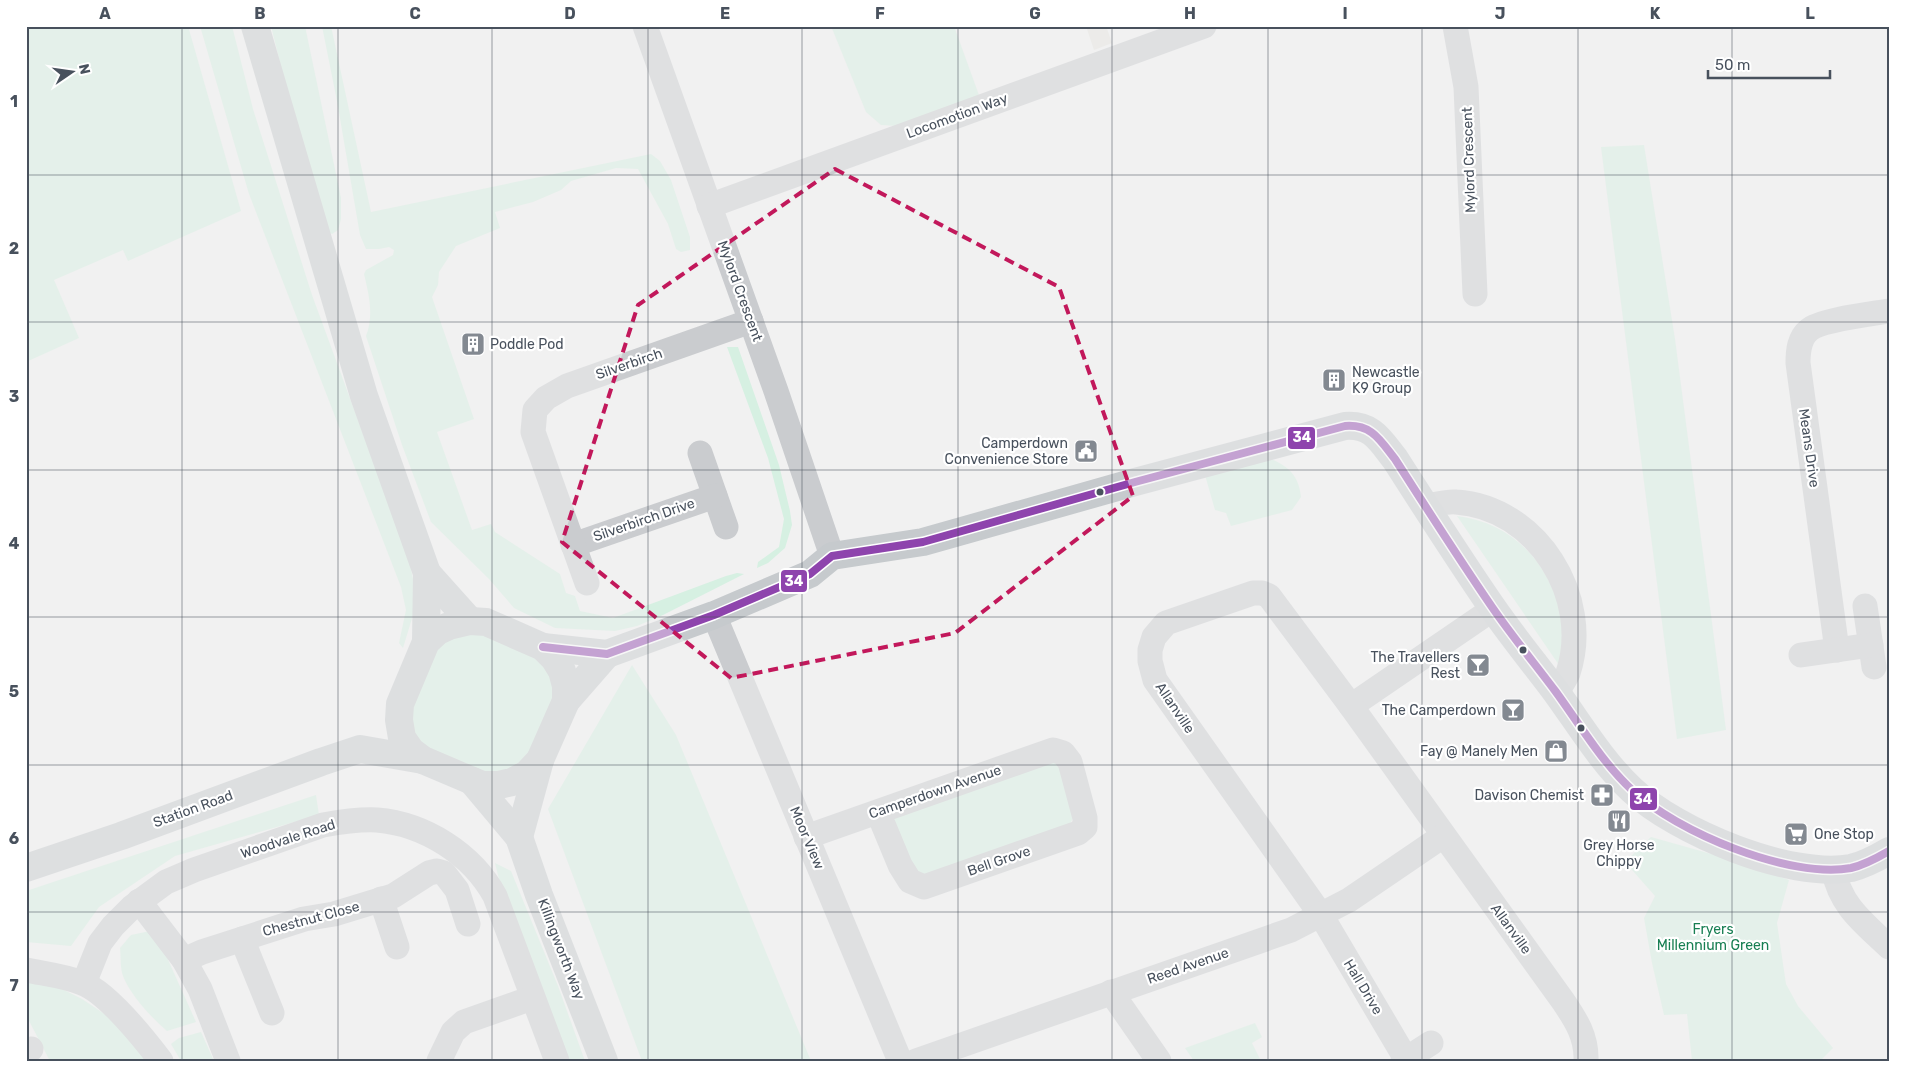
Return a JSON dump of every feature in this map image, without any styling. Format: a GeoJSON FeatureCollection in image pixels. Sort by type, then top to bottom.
{"type":"FeatureCollection","features":[{"type":"Feature","properties":{"kind":"main road"},"geometry":{"type":"LineString","coordinates":[[255,26],[364,396],[427,573],[426,642],[400,704],[398,720],[402,738],[412,751],[423,760],[482,785],[499,786],[512,782],[528,774],[540,760]]}},
{"type":"Feature","properties":{"kind":"main road"},"geometry":{"type":"LineString","coordinates":[[426,642],[438,631],[449,626],[470,621],[486,622],[543,647],[607,654],[714,615],[810,574],[832,556],[923,542],[1345,426],[1363,426],[1376,436],[1395,459],[1493,609],[1607,762],[1630,788],[1655,808],[1700,834],[1740,851],[1804,867],[1833,870],[1857,866],[1889,851]]}},
{"type":"Feature","properties":{"kind":"main road"},"geometry":{"type":"LineString","coordinates":[[427,573],[470,621]]}},
{"type":"Feature","properties":{"kind":"main road"},"geometry":{"type":"LineString","coordinates":[[543,647],[554,658],[562,671],[566,686],[566,701]]}},
{"type":"Feature","properties":{"kind":"main road"},"geometry":{"type":"LineString","coordinates":[[519,837],[540,760],[566,701],[607,654]]}},
{"type":"Feature","properties":{"kind":"main road","name":"Station Road"},"geometry":{"type":"LineString","coordinates":[[360,749],[400,704]]}},
{"type":"Feature","properties":{"kind":"main road","name":"Station Road"},"geometry":{"type":"LineString","coordinates":[[26,868],[121,836],[360,749],[423,760]]}},
{"type":"Feature","properties":{"kind":"main road","name":"Killingworth Way"},"geometry":{"type":"LineString","coordinates":[[472,781],[519,837],[539,895],[604,1061]]}},
{"type":"Feature","properties":{"kind":"street","name":"Mylord Crescent"},"geometry":{"type":"LineString","coordinates":[[645,26],[751,321],[832,556]]}},
{"type":"Feature","properties":{"kind":"street","name":"Locomotion Way"},"geometry":{"type":"LineString","coordinates":[[709,206],[1204,26]]}},
{"type":"Feature","properties":{"kind":"street","name":"Mylord Crescent"},"geometry":{"type":"LineString","coordinates":[[1455,26],[1466,87],[1474,294]]}},
{"type":"Feature","properties":{"kind":"street","name":"Means Drive"},"geometry":{"type":"LineString","coordinates":[[1837,650],[1798,353],[1802,339],[1814,326],[1889,311]]}},
{"type":"Feature","properties":{"kind":"street","name":"Silverbirch"},"geometry":{"type":"LineString","coordinates":[[574,545],[533,432],[535,410],[546,398],[567,386],[751,321]]}},
{"type":"Feature","properties":{"kind":"street"},"geometry":{"type":"LineString","coordinates":[[700,453],[726,527]]}},
{"type":"Feature","properties":{"kind":"street","name":"Silverbirch Drive"},"geometry":{"type":"LineString","coordinates":[[574,545],[715,496]]}},
{"type":"Feature","properties":{"kind":"street"},"geometry":{"type":"LineString","coordinates":[[1426,506],[1454,502],[1485,508],[1500,515],[1526,532],[1548,555],[1565,586],[1573,622],[1574,640],[1567,675],[1556,693]]}},
{"type":"Feature","properties":{"kind":"street"},"geometry":{"type":"LineString","coordinates":[[574,545],[587,583]]}},
{"type":"Feature","properties":{"kind":"street","name":"Allanville"},"geometry":{"type":"LineString","coordinates":[[1321,915],[1155,680],[1150,661],[1152,641],[1166,623],[1253,593],[1262,593],[1269,596],[1275,602],[1581,1028],[1585,1044],[1586,1061]]}},
{"type":"Feature","properties":{"kind":"street"},"geometry":{"type":"LineString","coordinates":[[1801,655],[1837,650],[1872,656],[1865,606]]}},
{"type":"Feature","properties":{"kind":"street"},"geometry":{"type":"LineString","coordinates":[[1350,706],[1493,609]]}},
{"type":"Feature","properties":{"kind":"street","name":"Moor View"},"geometry":{"type":"LineString","coordinates":[[714,615],[900,1061]]}},
{"type":"Feature","properties":{"kind":"street","name":"Camperdown Avenue"},"geometry":{"type":"LineString","coordinates":[[806,837],[1053,750],[1063,753]]}},
{"type":"Feature","properties":{"kind":"street","name":"Bell Grove"},"geometry":{"type":"LineString","coordinates":[[878,812],[900,865],[910,882],[924,887],[1078,833],[1085,827],[1085,818],[1070,762],[1063,753]]}},
{"type":"Feature","properties":{"kind":"street","name":"Woodvale Road"},"geometry":{"type":"LineString","coordinates":[[84,983],[100,943],[113,926],[139,901],[166,882],[194,870],[323,825],[374,820],[400,824],[423,831],[452,849],[487,881],[495,896],[557,1061]]}},
{"type":"Feature","properties":{"kind":"street","name":"Reed Avenue"},"geometry":{"type":"LineString","coordinates":[[916,1061],[1291,930],[1349,900],[1443,836]]}},
{"type":"Feature","properties":{"kind":"street"},"geometry":{"type":"LineString","coordinates":[[1833,870],[1836,885],[1849,908],[1889,947]]}},
{"type":"Feature","properties":{"kind":"street","name":"Chestnut Close"},"geometry":{"type":"LineString","coordinates":[[184,960],[202,952],[304,919],[334,914],[393,896],[437,871],[444,873],[457,890],[468,924]]}},
{"type":"Feature","properties":{"kind":"street"},"geometry":{"type":"LineString","coordinates":[[381,899],[397,947]]}},
{"type":"Feature","properties":{"kind":"street"},"geometry":{"type":"LineString","coordinates":[[139,901],[184,960],[200,989],[228,1061]]}},
{"type":"Feature","properties":{"kind":"street","name":"Hall Drive"},"geometry":{"type":"LineString","coordinates":[[1321,915],[1404,1060],[1431,1043]]}},
{"type":"Feature","properties":{"kind":"street"},"geometry":{"type":"LineString","coordinates":[[242,939],[274,1005]]}},
{"type":"Feature","properties":{"kind":"street"},"geometry":{"type":"LineString","coordinates":[[26,970],[84,983],[99,994],[138,1032],[161,1061]]}},
{"type":"Feature","properties":{"kind":"street"},"geometry":{"type":"LineString","coordinates":[[1111,992],[1159,1061]]}},
{"type":"Feature","properties":{"kind":"street"},"geometry":{"type":"LineString","coordinates":[[439,1061],[453,1032],[464,1022],[532,998]]}},
{"type":"Feature","properties":{"kind":"highlighted area"},"geometry":{"type":"Polygon","coordinates":[[[835,169],[1059,287],[1133,496],[955,633],[731,678],[562,542],[638,305],[835,169]]]}},
{"type":"Feature","properties":{"kind":"shaded area"},"geometry":{"type":"Polygon","coordinates":[[[1086,26],[1106,26],[1112,43],[1094,50],[1086,26]]]}},
{"type":"Feature","properties":{"kind":"green space"},"geometry":{"type":"Polygon","coordinates":[[[26,26],[188,26],[241,211],[128,261],[123,250],[54,280],[79,338],[26,362],[26,26]]]}},
{"type":"Feature","properties":{"kind":"green space"},"geometry":{"type":"Polygon","coordinates":[[[200,26],[232,26],[253,109],[312,295],[409,559],[414,584],[413,615],[403,648],[399,643],[406,610],[401,587],[249,194],[200,26]]]}},
{"type":"Feature","properties":{"kind":"green space"},"geometry":{"type":"Polygon","coordinates":[[[271,26],[305,26],[341,198],[341,219],[338,230],[332,234],[325,230],[313,197],[271,26]]]}},
{"type":"Feature","properties":{"kind":"green space"},"geometry":{"type":"Polygon","coordinates":[[[322,26],[331,26],[371,212],[651,154],[660,161],[671,180],[690,237],[690,250],[681,252],[676,249],[668,224],[638,169],[616,168],[571,181],[561,190],[533,202],[495,212],[500,228],[456,246],[439,272],[438,285],[432,297],[474,419],[437,432],[472,530],[491,524],[495,532],[560,574],[566,593],[575,596],[580,611],[613,618],[726,576],[737,573],[744,574],[637,626],[615,631],[555,628],[514,608],[489,579],[431,522],[402,445],[366,336],[370,313],[364,274],[366,270],[393,255],[394,250],[389,247],[366,249],[360,235],[322,26]]]}},
{"type":"Feature","properties":{"kind":"green space"},"geometry":{"type":"Polygon","coordinates":[[[831,26],[954,26],[980,98],[897,126],[881,125],[866,112],[831,26]]]}},
{"type":"Feature","properties":{"kind":"green space"},"geometry":{"type":"Polygon","coordinates":[[[1644,145],[1675,339],[1726,730],[1677,739],[1601,147],[1644,145]]]}},
{"type":"Feature","properties":{"kind":"green space"},"geometry":{"type":"Polygon","coordinates":[[[727,347],[738,347],[779,465],[792,525],[785,548],[768,563],[757,568],[758,562],[779,547],[784,519],[768,458],[727,347]]]}},
{"type":"Feature","properties":{"kind":"green space"},"geometry":{"type":"Polygon","coordinates":[[[1271,459],[1288,469],[1296,478],[1301,497],[1292,510],[1231,526],[1226,513],[1215,510],[1205,475],[1271,459]]]}},
{"type":"Feature","properties":{"kind":"green space"},"geometry":{"type":"Polygon","coordinates":[[[1457,516],[1477,520],[1496,527],[1526,549],[1539,564],[1549,580],[1562,618],[1561,668],[1457,516]]]}},
{"type":"Feature","properties":{"kind":"green space"},"geometry":{"type":"Polygon","coordinates":[[[482,632],[535,657],[549,669],[556,692],[525,764],[493,777],[419,744],[407,712],[432,652],[448,636],[482,632]]]}},
{"type":"Feature","properties":{"kind":"green space"},"geometry":{"type":"Polygon","coordinates":[[[632,665],[676,735],[811,1061],[642,1061],[548,809],[632,665]]]}},
{"type":"Feature","properties":{"kind":"green space"},"geometry":{"type":"Polygon","coordinates":[[[1048,761],[1061,765],[1075,815],[1068,827],[927,876],[916,874],[892,819],[1048,761]]]}},
{"type":"Feature","properties":{"kind":"green space"},"geometry":{"type":"Polygon","coordinates":[[[316,795],[319,815],[175,856],[99,907],[71,946],[26,942],[26,891],[316,795]]]}},
{"type":"Feature","properties":{"kind":"green space","name":"Fryers Millennium Green"},"geometry":{"type":"Polygon","coordinates":[[[1651,837],[1715,855],[1789,880],[1777,923],[1786,984],[1798,1006],[1833,1048],[1820,1061],[1692,1061],[1687,1014],[1664,1015],[1652,963],[1644,918],[1655,896],[1625,862],[1651,837]]]}},
{"type":"Feature","properties":{"kind":"green space"},"geometry":{"type":"Polygon","coordinates":[[[495,863],[511,871],[558,986],[585,1061],[567,1061],[500,883],[495,863]]]}},
{"type":"Feature","properties":{"kind":"green space"},"geometry":{"type":"Polygon","coordinates":[[[150,931],[156,933],[196,1022],[167,1031],[142,1006],[127,984],[121,969],[120,948],[131,935],[150,931]]]}},
{"type":"Feature","properties":{"kind":"green space"},"geometry":{"type":"Polygon","coordinates":[[[26,979],[54,985],[82,999],[115,1021],[148,1061],[50,1061],[26,1015],[26,979]]]}},
{"type":"Feature","properties":{"kind":"green space"},"geometry":{"type":"Polygon","coordinates":[[[1255,1023],[1262,1037],[1252,1043],[1261,1061],[1194,1061],[1185,1048],[1255,1023]]]}},
{"type":"Feature","properties":{"kind":"green space"},"geometry":{"type":"Polygon","coordinates":[[[201,1032],[214,1061],[181,1061],[171,1044],[179,1038],[201,1032]]]}},
{"type":"Feature","properties":{"kind":"transit line","name":"34"},"geometry":{"type":"LineString","coordinates":[[543,647],[607,654],[714,615],[810,574],[832,556],[923,542],[1135,482],[1345,426],[1354,426],[1369,431],[1385,446],[1492,607],[1592,743],[1621,779],[1652,806],[1676,821],[1735,849],[1797,866],[1826,870],[1851,868],[1889,851]]}},
{"type":"Feature","properties":{"kind":"place","name":"Poddle Pod"},"geometry":{"type":"Point","coordinates":[473,344]}},
{"type":"Feature","properties":{"kind":"place","name":"Newcastle K9 Group"},"geometry":{"type":"Point","coordinates":[1334,380]}},
{"type":"Feature","properties":{"kind":"place","name":"Camperdown Convenience Store"},"geometry":{"type":"Point","coordinates":[1086,451]}},
{"type":"Feature","properties":{"kind":"place","name":"The Travellers Rest"},"geometry":{"type":"Point","coordinates":[1478,665]}},
{"type":"Feature","properties":{"kind":"place","name":"The Camperdown"},"geometry":{"type":"Point","coordinates":[1513,710]}},
{"type":"Feature","properties":{"kind":"place","name":"Fay @ Manely Men"},"geometry":{"type":"Point","coordinates":[1556,751]}},
{"type":"Feature","properties":{"kind":"place","name":"Davison Chemist"},"geometry":{"type":"Point","coordinates":[1602,795]}},
{"type":"Feature","properties":{"kind":"place","name":"Grey Horse Chippy"},"geometry":{"type":"Point","coordinates":[1619,821]}},
{"type":"Feature","properties":{"kind":"place","name":"One Stop"},"geometry":{"type":"Point","coordinates":[1796,834]}}]}
